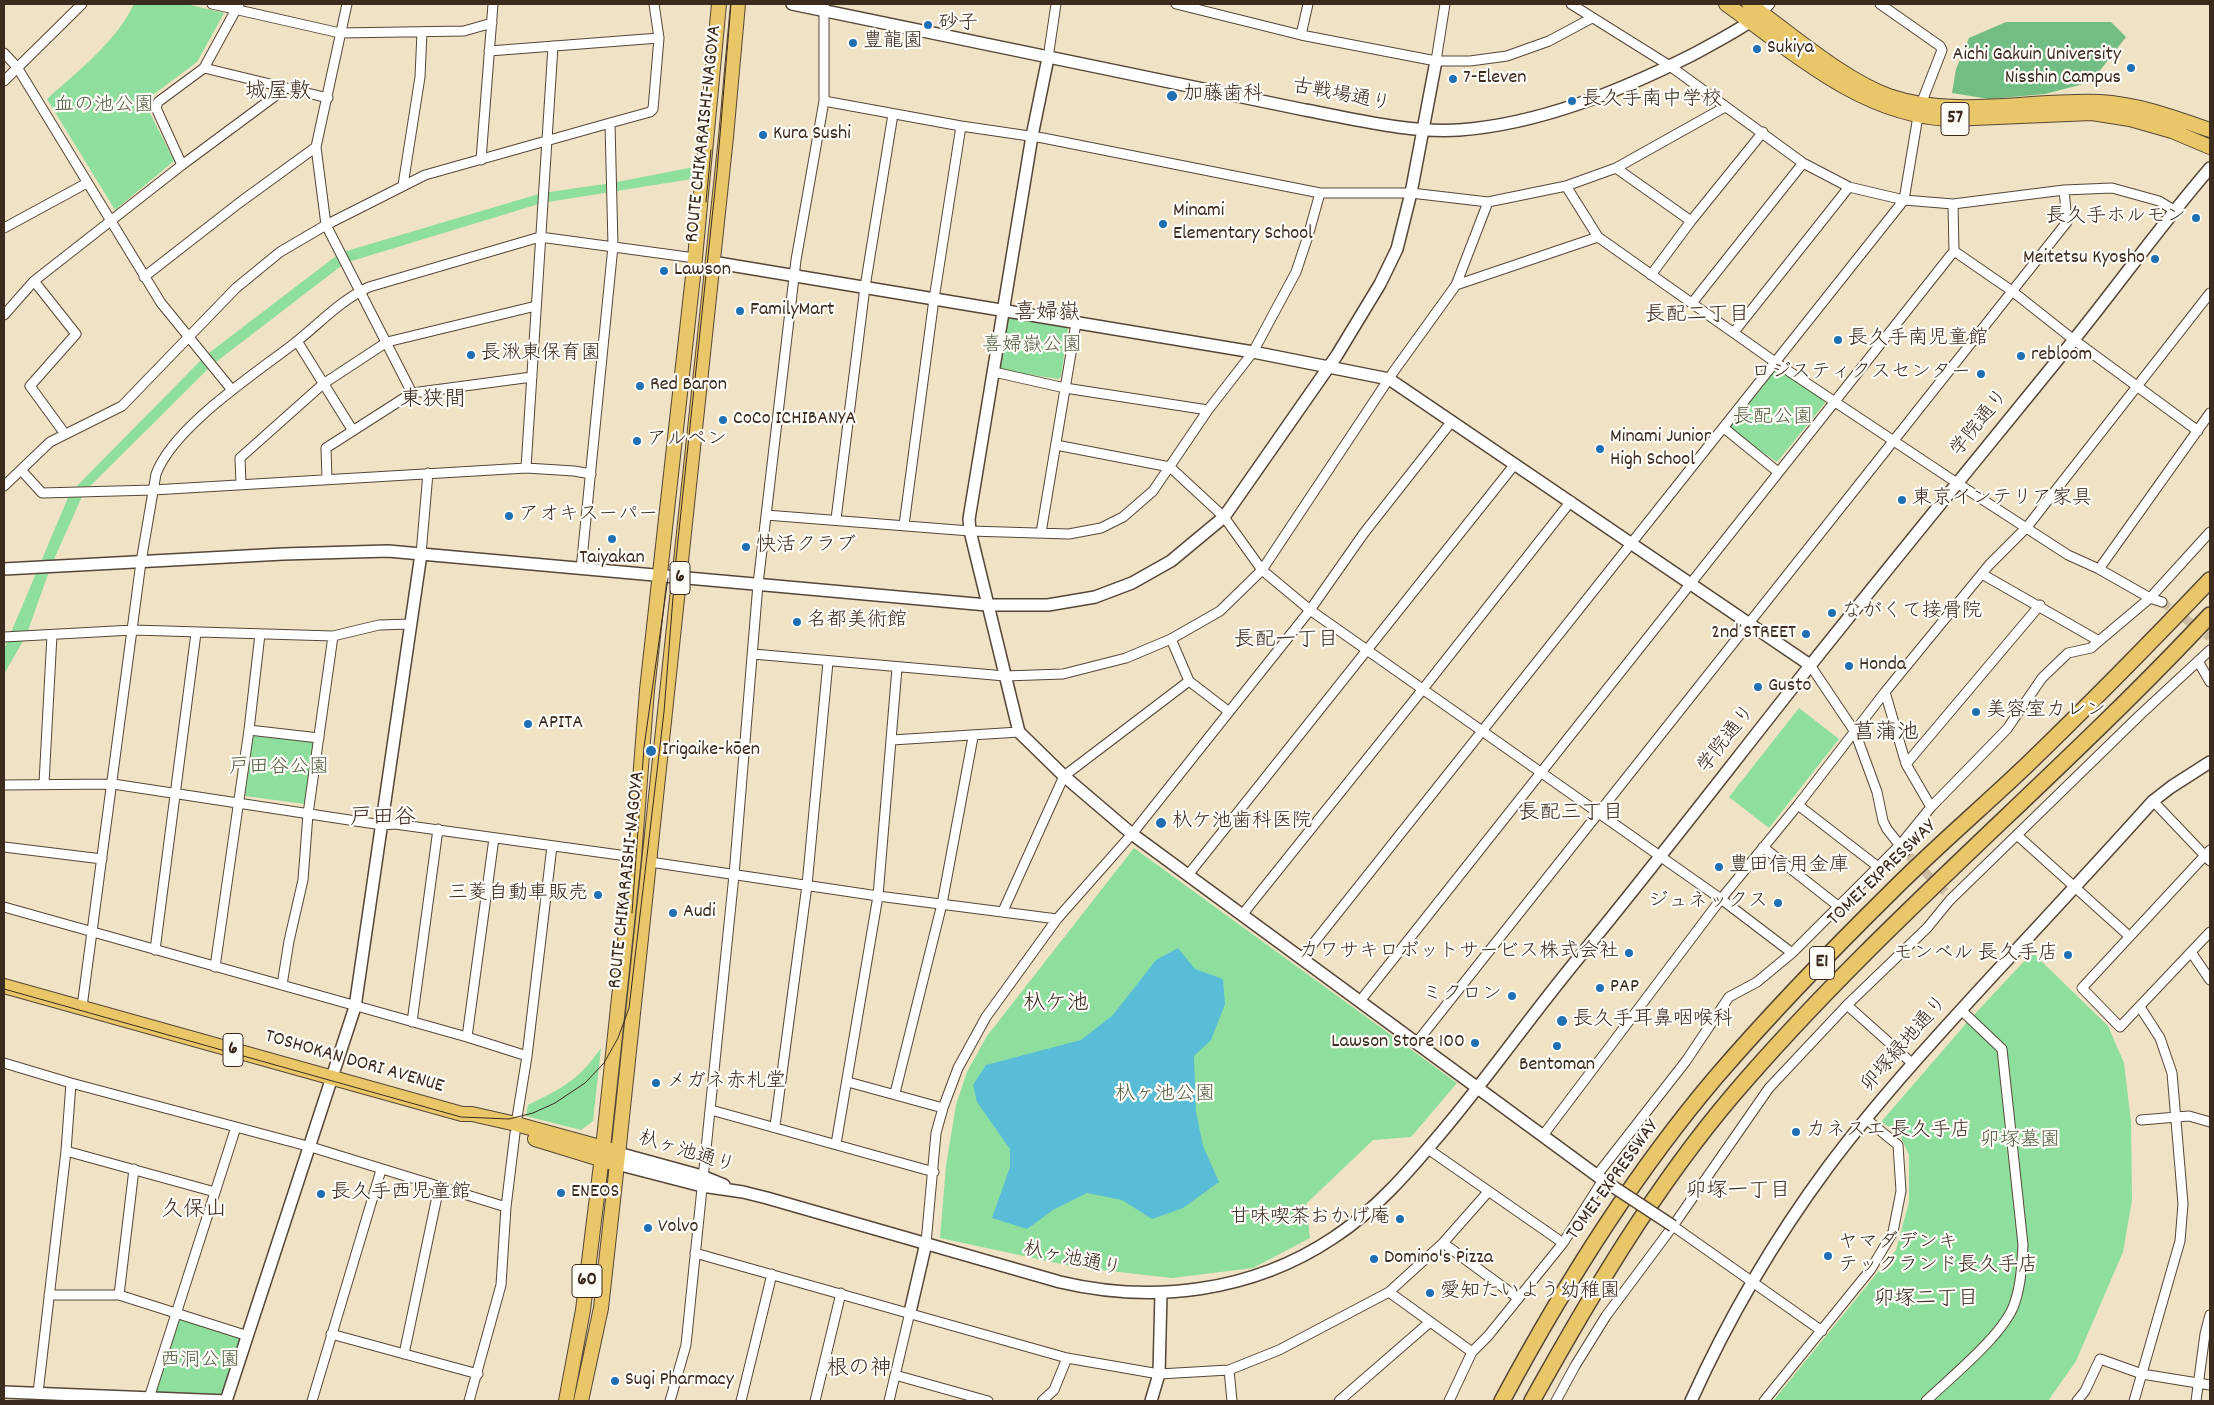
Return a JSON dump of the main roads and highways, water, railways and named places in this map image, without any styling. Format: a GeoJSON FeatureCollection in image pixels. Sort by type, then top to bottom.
{"type":"FeatureCollection","features":[{"type":"Feature","properties":{"kind":"highway","name":"TOMEI EXPRESSWAY"},"geometry":{"type":"LineString","coordinates":[[1502,1401],[1563,1291],[1600,1234],[1656,1155],[1714,1080],[1773,1013],[1894,889],[2030,762],[2158,635],[2210,580]]}},
{"type":"Feature","properties":{"kind":"highway","name":"E1"},"geometry":{"type":"LineString","coordinates":[[1532,1401],[1577,1320],[1634,1230],[1680,1163],[1732,1096],[1786,1035],[1896,922],[2090,738],[2210,615]]}},
{"type":"Feature","properties":{"kind":"main road","name":"ROUTE CHIKARAISHI-NAGOYA"},"geometry":{"type":"LineString","coordinates":[[602,1154],[634,857],[647,696],[695,258],[719,4]]}},
{"type":"Feature","properties":{"kind":"main road","name":"ROUTE CHIKARAISHI-NAGOYA"},"geometry":{"type":"LineString","coordinates":[[618,1158],[680,577],[738,4]]}},
{"type":"Feature","properties":{"kind":"main road","name":"57"},"geometry":{"type":"LineString","coordinates":[[1726,4],[1842,87],[1873,102],[1919,110],[1950,119],[2092,114],[2138,121],[2172,131],[2210,147]]}},
{"type":"Feature","properties":{"kind":"main road","name":"57"},"geometry":{"type":"LineString","coordinates":[[1750,4],[1767,9],[1863,84],[1919,110],[2061,102],[2102,102],[2136,107],[2210,130]]}},
{"type":"Feature","properties":{"kind":"main road","name":"TOSHOKAN DORI AVENUE"},"geometry":{"type":"LineString","coordinates":[[4,986],[462,1114],[472,1114],[516,1129],[618,1158]]}},
{"type":"Feature","properties":{"kind":"main road","name":"60"},"geometry":{"type":"LineString","coordinates":[[566,1401],[583,1310],[602,1154]]}},
{"type":"Feature","properties":{"kind":"main road","name":"60"},"geometry":{"type":"LineString","coordinates":[[581,1401],[601,1308],[618,1158]]}},
{"type":"Feature","properties":{"kind":"water","name":"杁ケ池"},"geometry":{"type":"Polygon","coordinates":[[[1178,948],[1195,969],[1223,979],[1225,1004],[1211,1040],[1194,1056],[1196,1112],[1203,1146],[1219,1182],[1183,1208],[1152,1219],[1122,1200],[1087,1193],[1053,1210],[1027,1229],[992,1218],[1010,1167],[1010,1149],[977,1102],[973,1085],[986,1065],[1081,1040],[1113,1015],[1156,960],[1178,948]]]}},
{"type":"Feature","properties":{"kind":"tunnel"},"geometry":{"type":"LineString","coordinates":[[2162,602],[2210,637]]}},
{"type":"Feature","properties":{"kind":"tunnel"},"geometry":{"type":"LineString","coordinates":[[1905,852],[1945,892]]}},
{"type":"Feature","properties":{"kind":"tram line"},"geometry":{"type":"LineString","coordinates":[[4,989],[461,1117],[509,1119],[533,1113],[555,1103],[585,1083],[604,1063],[618,1038],[629,1008],[664,712],[676,559],[717,171],[731,4]]}},
{"type":"Feature","properties":{"kind":"tram line"},"geometry":{"type":"LineString","coordinates":[[706,202],[711,150]]}},
{"type":"Feature","properties":{"kind":"tram line"},"geometry":{"type":"LineString","coordinates":[[632,913],[644,747],[668,578]]}},
{"type":"Feature","properties":{"kind":"place","name":"砂子"},"geometry":{"type":"Point","coordinates":[928,25]}},
{"type":"Feature","properties":{"kind":"place","name":"豊龍園"},"geometry":{"type":"Point","coordinates":[853,43]}},
{"type":"Feature","properties":{"kind":"place","name":"Sukiya"},"geometry":{"type":"Point","coordinates":[1757,49]}},
{"type":"Feature","properties":{"kind":"place","name":"Aichi Gakuin University Nisshin Campus"},"geometry":{"type":"Point","coordinates":[2131,68]}},
{"type":"Feature","properties":{"kind":"place","name":"7-Eleven"},"geometry":{"type":"Point","coordinates":[1453,79]}},
{"type":"Feature","properties":{"kind":"place","name":"加藤歯科"},"geometry":{"type":"Point","coordinates":[1172,96]}},
{"type":"Feature","properties":{"kind":"place","name":"長久手南中学校"},"geometry":{"type":"Point","coordinates":[1572,101]}},
{"type":"Feature","properties":{"kind":"place","name":"Kura Sushi"},"geometry":{"type":"Point","coordinates":[763,135]}},
{"type":"Feature","properties":{"kind":"place","name":"長久手ホルモン"},"geometry":{"type":"Point","coordinates":[2196,218]}},
{"type":"Feature","properties":{"kind":"place","name":"Minami Elementary School"},"geometry":{"type":"Point","coordinates":[1163,224]}},
{"type":"Feature","properties":{"kind":"place","name":"Meitetsu Kyosho"},"geometry":{"type":"Point","coordinates":[2155,259]}},
{"type":"Feature","properties":{"kind":"place","name":"Lawson"},"geometry":{"type":"Point","coordinates":[664,271]}},
{"type":"Feature","properties":{"kind":"place","name":"FamilyMart"},"geometry":{"type":"Point","coordinates":[740,311]}},
{"type":"Feature","properties":{"kind":"place","name":"長久手南児童館"},"geometry":{"type":"Point","coordinates":[1838,340]}},
{"type":"Feature","properties":{"kind":"place","name":"長湫東保育園"},"geometry":{"type":"Point","coordinates":[471,355]}},
{"type":"Feature","properties":{"kind":"place","name":"rebloom"},"geometry":{"type":"Point","coordinates":[2021,356]}},
{"type":"Feature","properties":{"kind":"place","name":"ロジスティクスセンター"},"geometry":{"type":"Point","coordinates":[1981,374]}},
{"type":"Feature","properties":{"kind":"place","name":"Red Baron"},"geometry":{"type":"Point","coordinates":[640,386]}},
{"type":"Feature","properties":{"kind":"place","name":"CoCo ICHIBANYA"},"geometry":{"type":"Point","coordinates":[723,420]}},
{"type":"Feature","properties":{"kind":"place","name":"アルペン"},"geometry":{"type":"Point","coordinates":[637,441]}},
{"type":"Feature","properties":{"kind":"place","name":"Minami Junior High School"},"geometry":{"type":"Point","coordinates":[1600,449]}},
{"type":"Feature","properties":{"kind":"place","name":"東京インテリア家具"},"geometry":{"type":"Point","coordinates":[1902,500]}},
{"type":"Feature","properties":{"kind":"place","name":"アオキスーパー"},"geometry":{"type":"Point","coordinates":[509,516]}},
{"type":"Feature","properties":{"kind":"place","name":"Taiyakan"},"geometry":{"type":"Point","coordinates":[612,539]}},
{"type":"Feature","properties":{"kind":"place","name":"快活クラブ"},"geometry":{"type":"Point","coordinates":[746,547]}},
{"type":"Feature","properties":{"kind":"place","name":"ながくて接骨院"},"geometry":{"type":"Point","coordinates":[1832,613]}},
{"type":"Feature","properties":{"kind":"place","name":"名都美術館"},"geometry":{"type":"Point","coordinates":[797,622]}},
{"type":"Feature","properties":{"kind":"place","name":"2nd STREET"},"geometry":{"type":"Point","coordinates":[1806,634]}},
{"type":"Feature","properties":{"kind":"place","name":"Honda"},"geometry":{"type":"Point","coordinates":[1849,666]}},
{"type":"Feature","properties":{"kind":"place","name":"Gusto"},"geometry":{"type":"Point","coordinates":[1758,687]}},
{"type":"Feature","properties":{"kind":"place","name":"美容室カレン"},"geometry":{"type":"Point","coordinates":[1976,712]}},
{"type":"Feature","properties":{"kind":"place","name":"APITA"},"geometry":{"type":"Point","coordinates":[528,724]}},
{"type":"Feature","properties":{"kind":"place","name":"Irigaike-kōen"},"geometry":{"type":"Point","coordinates":[651,751]}},
{"type":"Feature","properties":{"kind":"place","name":"杁ケ池歯科医院"},"geometry":{"type":"Point","coordinates":[1161,823]}},
{"type":"Feature","properties":{"kind":"place","name":"豊田信用金庫"},"geometry":{"type":"Point","coordinates":[1719,867]}},
{"type":"Feature","properties":{"kind":"place","name":"三菱自動車販売"},"geometry":{"type":"Point","coordinates":[598,895]}},
{"type":"Feature","properties":{"kind":"place","name":"ジュネックス"},"geometry":{"type":"Point","coordinates":[1778,903]}},
{"type":"Feature","properties":{"kind":"place","name":"Audi"},"geometry":{"type":"Point","coordinates":[673,913]}},
{"type":"Feature","properties":{"kind":"place","name":"カワサキロボットサービス株式会社"},"geometry":{"type":"Point","coordinates":[1629,953]}},
{"type":"Feature","properties":{"kind":"place","name":"モンベル 長久手店"},"geometry":{"type":"Point","coordinates":[2068,955]}},
{"type":"Feature","properties":{"kind":"place","name":"PAP"},"geometry":{"type":"Point","coordinates":[1600,988]}},
{"type":"Feature","properties":{"kind":"place","name":"ミクロン"},"geometry":{"type":"Point","coordinates":[1512,996]}},
{"type":"Feature","properties":{"kind":"place","name":"長久手耳鼻咽喉科"},"geometry":{"type":"Point","coordinates":[1562,1021]}},
{"type":"Feature","properties":{"kind":"place","name":"Lawson Store 100"},"geometry":{"type":"Point","coordinates":[1475,1043]}},
{"type":"Feature","properties":{"kind":"place","name":"Bentoman"},"geometry":{"type":"Point","coordinates":[1557,1046]}},
{"type":"Feature","properties":{"kind":"place","name":"メガネ赤札堂"},"geometry":{"type":"Point","coordinates":[656,1083]}},
{"type":"Feature","properties":{"kind":"place","name":"カネスエ 長久手店"},"geometry":{"type":"Point","coordinates":[1796,1132]}},
{"type":"Feature","properties":{"kind":"place","name":"ENEOS"},"geometry":{"type":"Point","coordinates":[561,1193]}},
{"type":"Feature","properties":{"kind":"place","name":"長久手西児童館"},"geometry":{"type":"Point","coordinates":[321,1194]}},
{"type":"Feature","properties":{"kind":"place","name":"甘味喫茶おかげ庵"},"geometry":{"type":"Point","coordinates":[1400,1219]}},
{"type":"Feature","properties":{"kind":"place","name":"Volvo"},"geometry":{"type":"Point","coordinates":[648,1228]}},
{"type":"Feature","properties":{"kind":"place","name":"ヤマダデンキ テックランド長久手店"},"geometry":{"type":"Point","coordinates":[1828,1256]}},
{"type":"Feature","properties":{"kind":"place","name":"Domino's Pizza"},"geometry":{"type":"Point","coordinates":[1374,1259]}},
{"type":"Feature","properties":{"kind":"place","name":"愛知たいよう幼稚園"},"geometry":{"type":"Point","coordinates":[1430,1293]}},
{"type":"Feature","properties":{"kind":"place","name":"Sugi Pharmacy"},"geometry":{"type":"Point","coordinates":[615,1381]}},
{"type":"Feature","properties":{"kind":"district","name":"城屋敷"},"geometry":{"type":"Point","coordinates":[278,94]}},
{"type":"Feature","properties":{"kind":"district","name":"喜婦嶽"},"geometry":{"type":"Point","coordinates":[1047,315]}},
{"type":"Feature","properties":{"kind":"district","name":"長配二丁目"},"geometry":{"type":"Point","coordinates":[1697,317]}},
{"type":"Feature","properties":{"kind":"district","name":"東狭間"},"geometry":{"type":"Point","coordinates":[433,402]}},
{"type":"Feature","properties":{"kind":"district","name":"長配一丁目"},"geometry":{"type":"Point","coordinates":[1286,642]}},
{"type":"Feature","properties":{"kind":"district","name":"菖蒲池"},"geometry":{"type":"Point","coordinates":[1886,735]}},
{"type":"Feature","properties":{"kind":"district","name":"長配三丁目"},"geometry":{"type":"Point","coordinates":[1571,815]}},
{"type":"Feature","properties":{"kind":"district","name":"戸田谷"},"geometry":{"type":"Point","coordinates":[383,820]}},
{"type":"Feature","properties":{"kind":"district","name":"杁ケ池"},"geometry":{"type":"Point","coordinates":[1056,1006]}},
{"type":"Feature","properties":{"kind":"district","name":"卯塚一丁目"},"geometry":{"type":"Point","coordinates":[1738,1193]}},
{"type":"Feature","properties":{"kind":"district","name":"久保山"},"geometry":{"type":"Point","coordinates":[194,1212]}},
{"type":"Feature","properties":{"kind":"district","name":"卯塚二丁目"},"geometry":{"type":"Point","coordinates":[1926,1301]}},
{"type":"Feature","properties":{"kind":"district","name":"根の神"},"geometry":{"type":"Point","coordinates":[859,1371]}},
{"type":"Feature","properties":{"kind":"park label","name":"血の池公園"},"geometry":{"type":"Point","coordinates":[104,107]}},
{"type":"Feature","properties":{"kind":"park label","name":"喜婦嶽公園"},"geometry":{"type":"Point","coordinates":[1032,347]}},
{"type":"Feature","properties":{"kind":"park label","name":"長配公園"},"geometry":{"type":"Point","coordinates":[1773,419]}},
{"type":"Feature","properties":{"kind":"park label","name":"戸田谷公園"},"geometry":{"type":"Point","coordinates":[279,769]}},
{"type":"Feature","properties":{"kind":"park label","name":"杁ヶ池公園"},"geometry":{"type":"Point","coordinates":[1165,1096]}},
{"type":"Feature","properties":{"kind":"park label","name":"卯塚墓園"},"geometry":{"type":"Point","coordinates":[2020,1142]}},
{"type":"Feature","properties":{"kind":"park label","name":"西洞公園"},"geometry":{"type":"Point","coordinates":[200,1362]}}]}
